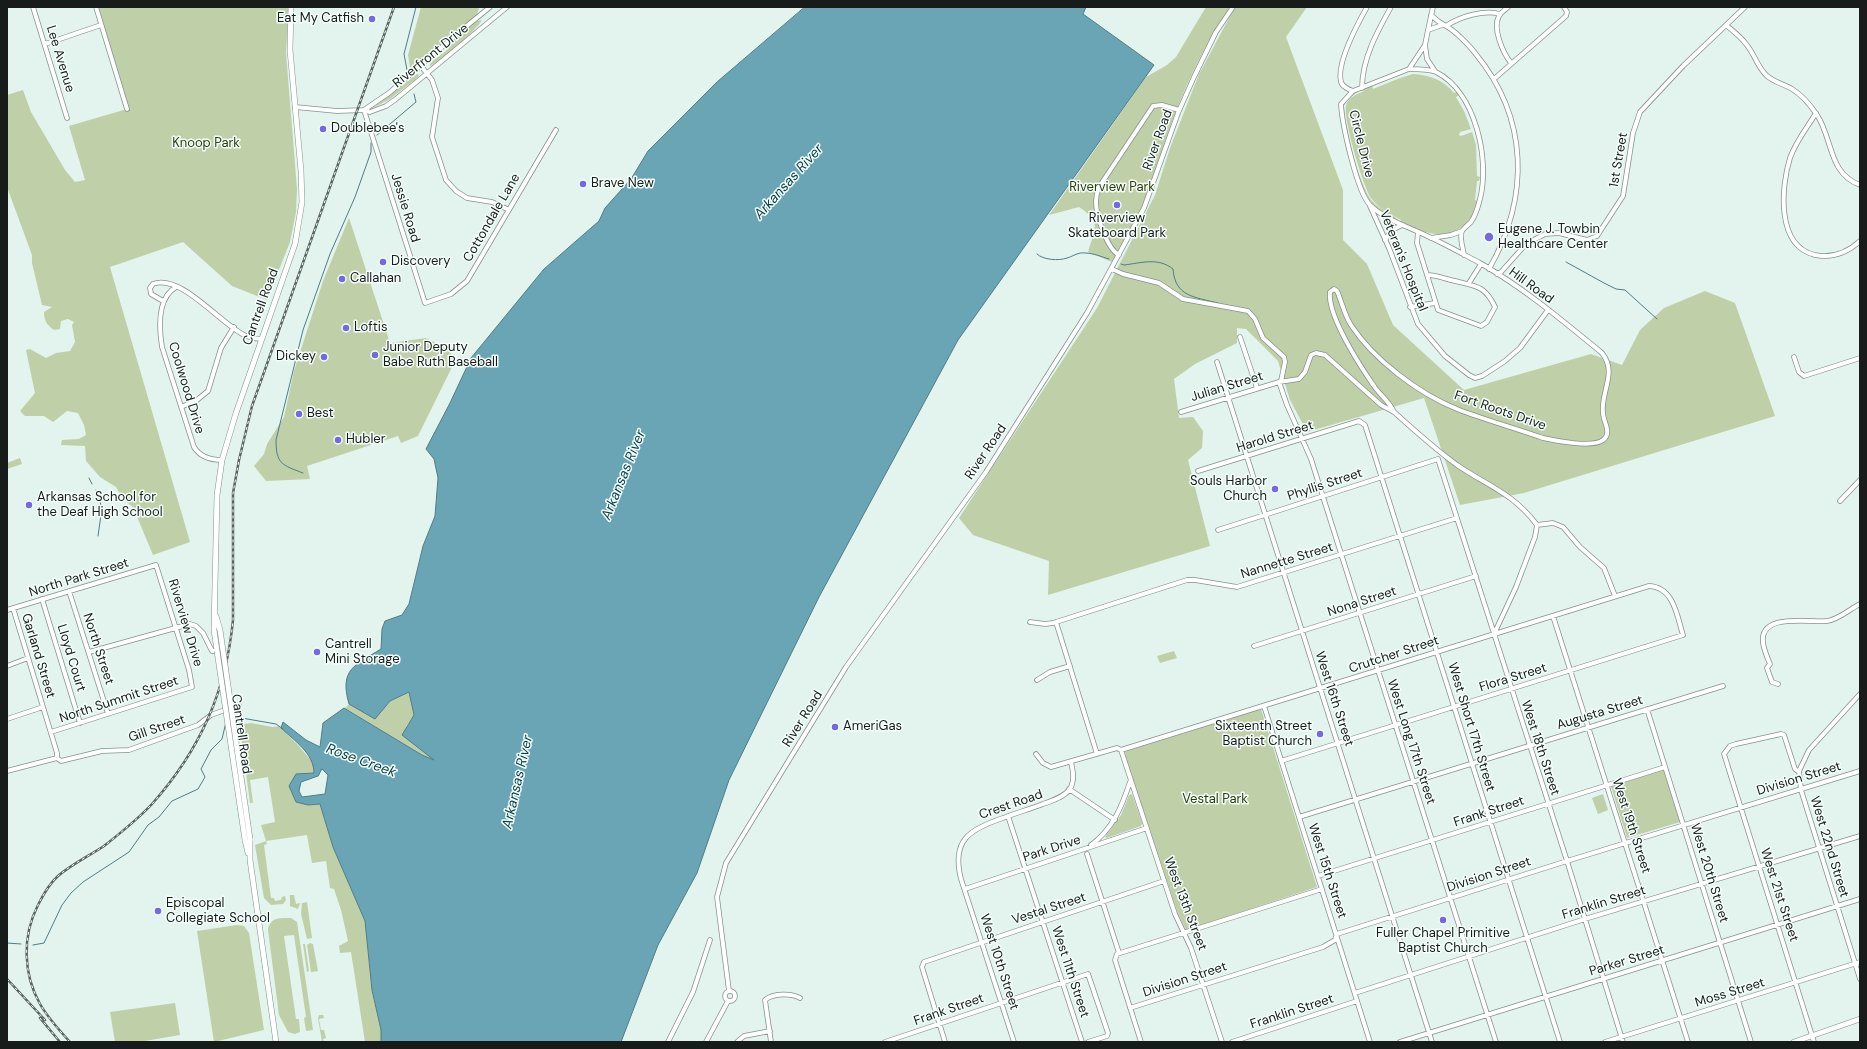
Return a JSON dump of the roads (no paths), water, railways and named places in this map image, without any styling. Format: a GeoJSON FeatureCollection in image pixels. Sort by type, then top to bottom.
{"type":"FeatureCollection","features":[{"type":"Feature","properties":{"kind":"main road","name":"Cantrell Road"},"geometry":{"type":"LineString","coordinates":[[276,1042],[215,611],[217,495],[222,460],[236,412],[295,244],[302,202],[302,171],[295,107],[290,34],[291,7]]}},
{"type":"Feature","properties":{"kind":"main road","name":"Cantrell Road"},"geometry":{"type":"LineString","coordinates":[[217,630],[216,652],[248,839]]}},
{"type":"Feature","properties":{"kind":"main road"},"geometry":{"type":"LineString","coordinates":[[1794,1042],[1860,1020]]}},
{"type":"Feature","properties":{"kind":"street","name":"Lee Avenue"},"geometry":{"type":"LineString","coordinates":[[33,7],[67,118]]}},
{"type":"Feature","properties":{"kind":"street"},"geometry":{"type":"LineString","coordinates":[[96,7],[127,109]]}},
{"type":"Feature","properties":{"kind":"street","name":"Riverfront Drive"},"geometry":{"type":"LineString","coordinates":[[364,110],[390,93],[490,7]]}},
{"type":"Feature","properties":{"kind":"street","name":"Riverfront Drive"},"geometry":{"type":"LineString","coordinates":[[295,107],[344,111],[364,110],[370,112],[386,106],[507,7]]}},
{"type":"Feature","properties":{"kind":"street","name":"River Road"},"geometry":{"type":"LineString","coordinates":[[729,991],[718,907],[718,888],[723,869],[729,857],[846,668],[986,472],[1070,341],[1112,269],[1149,196],[1179,110],[1208,48],[1233,7]]}},
{"type":"Feature","properties":{"kind":"street","name":"Circle Drive"},"geometry":{"type":"LineString","coordinates":[[1353,91],[1343,86],[1341,82],[1346,50],[1367,7]]}},
{"type":"Feature","properties":{"kind":"street"},"geometry":{"type":"LineString","coordinates":[[1362,88],[1364,72],[1370,50],[1391,7]]}},
{"type":"Feature","properties":{"kind":"street"},"geometry":{"type":"LineString","coordinates":[[1433,7],[1426,45],[1427,59],[1435,72]]}},
{"type":"Feature","properties":{"kind":"street"},"geometry":{"type":"LineString","coordinates":[[1508,7],[1500,14],[1496,25],[1502,45],[1511,63]]}},
{"type":"Feature","properties":{"kind":"street"},"geometry":{"type":"LineString","coordinates":[[1494,79],[1566,16],[1567,12],[1564,7]]}},
{"type":"Feature","properties":{"kind":"street","name":"1st Street"},"geometry":{"type":"LineString","coordinates":[[1497,274],[1502,272],[1526,244],[1546,234],[1559,232],[1587,240],[1597,236],[1622,196],[1633,133],[1640,112],[1678,71],[1745,7]]}},
{"type":"Feature","properties":{"kind":"street"},"geometry":{"type":"LineString","coordinates":[[1428,30],[1472,14],[1495,12],[1500,14]]}},
{"type":"Feature","properties":{"kind":"street"},"geometry":{"type":"LineString","coordinates":[[1431,15],[1475,52],[1494,79],[1505,100],[1512,122],[1517,148],[1519,171],[1518,191],[1509,226],[1489,269]]}},
{"type":"Feature","properties":{"kind":"street"},"geometry":{"type":"LineString","coordinates":[[45,44],[101,25]]}},
{"type":"Feature","properties":{"kind":"street"},"geometry":{"type":"LineString","coordinates":[[1726,25],[1747,44],[1756,62],[1766,75],[1793,89],[1812,106],[1821,121],[1835,163],[1842,174],[1853,183],[1860,185]]}},
{"type":"Feature","properties":{"kind":"street"},"geometry":{"type":"LineString","coordinates":[[1426,45],[1409,69],[1435,72],[1450,81],[1464,100],[1475,125],[1482,151],[1483,170],[1480,199],[1474,217],[1462,231],[1451,235],[1431,238]]}},
{"type":"Feature","properties":{"kind":"street"},"geometry":{"type":"LineString","coordinates":[[421,66],[432,80],[438,98],[432,137],[446,180],[456,191],[467,198],[492,202],[508,210]]}},
{"type":"Feature","properties":{"kind":"street","name":"Circle Drive"},"geometry":{"type":"LineString","coordinates":[[1370,205],[1358,180],[1343,120],[1341,104],[1353,91],[1409,69]]}},
{"type":"Feature","properties":{"kind":"street"},"geometry":{"type":"LineString","coordinates":[[1119,255],[1110,246],[1097,214],[1096,197],[1099,187],[1153,106],[1159,104],[1179,110]]}},
{"type":"Feature","properties":{"kind":"street","name":"Jessie Road"},"geometry":{"type":"LineString","coordinates":[[364,110],[425,303],[432,301]]}},
{"type":"Feature","properties":{"kind":"street"},"geometry":{"type":"LineString","coordinates":[[1816,113],[1793,150],[1786,177],[1784,197],[1787,228],[1793,240],[1799,247],[1810,253],[1822,256],[1838,254],[1860,242]]}},
{"type":"Feature","properties":{"kind":"street"},"geometry":{"type":"LineString","coordinates":[[1811,120],[1821,121]]}},
{"type":"Feature","properties":{"kind":"street","name":"Cottondale Lane"},"geometry":{"type":"LineString","coordinates":[[432,301],[451,294],[467,281],[556,130]]}},
{"type":"Feature","properties":{"kind":"street","name":"Veteran's Hospital"},"geometry":{"type":"LineString","coordinates":[[1370,205],[1402,225],[1464,254],[1497,274]]}},
{"type":"Feature","properties":{"kind":"street","name":"Veteran's Hospital"},"geometry":{"type":"LineString","coordinates":[[1370,205],[1402,280],[1410,307],[1418,324],[1445,356],[1469,375],[1475,378],[1479,377],[1497,367],[1520,348],[1548,310]]}},
{"type":"Feature","properties":{"kind":"street"},"geometry":{"type":"LineString","coordinates":[[1385,240],[1392,230],[1402,225]]}},
{"type":"Feature","properties":{"kind":"street"},"geometry":{"type":"LineString","coordinates":[[1462,231],[1464,254]]}},
{"type":"Feature","properties":{"kind":"street"},"geometry":{"type":"LineString","coordinates":[[1418,232],[1417,242],[1436,308],[1441,312],[1471,323],[1480,326],[1484,324],[1495,307],[1487,294],[1469,283],[1457,282],[1437,276],[1427,275]]}},
{"type":"Feature","properties":{"kind":"street"},"geometry":{"type":"LineString","coordinates":[[1469,283],[1481,264]]}},
{"type":"Feature","properties":{"kind":"street"},"geometry":{"type":"LineString","coordinates":[[1112,269],[1122,274],[1145,279],[1162,285],[1183,299],[1248,311],[1254,319],[1263,338],[1284,357],[1285,362],[1280,382]]}},
{"type":"Feature","properties":{"kind":"street","name":"Hill Road"},"geometry":{"type":"LineString","coordinates":[[1497,274],[1553,314]]}},
{"type":"Feature","properties":{"kind":"street"},"geometry":{"type":"LineString","coordinates":[[176,287],[169,292],[163,301],[151,294],[150,291],[152,285],[164,281],[184,290],[246,336],[261,339]]}},
{"type":"Feature","properties":{"kind":"street","name":"Fort Roots Drive"},"geometry":{"type":"LineString","coordinates":[[1394,412],[1390,404],[1378,392],[1344,337],[1332,304],[1330,293],[1333,290],[1337,291],[1351,325],[1366,344],[1398,374],[1439,400],[1466,412],[1551,440],[1598,443],[1606,437],[1608,433],[1603,407],[1608,382],[1609,365],[1602,352],[1553,314]]}},
{"type":"Feature","properties":{"kind":"street","name":"Coolwood Drive"},"geometry":{"type":"LineString","coordinates":[[163,301],[161,335],[162,347],[195,449],[207,458],[222,460]]}},
{"type":"Feature","properties":{"kind":"street"},"geometry":{"type":"LineString","coordinates":[[1410,307],[1435,303]]}},
{"type":"Feature","properties":{"kind":"street"},"geometry":{"type":"LineString","coordinates":[[181,407],[197,400],[208,391],[221,348],[234,327]]}},
{"type":"Feature","properties":{"kind":"street"},"geometry":{"type":"LineString","coordinates":[[1240,337],[1257,388]]}},
{"type":"Feature","properties":{"kind":"street","name":"Fort Roots Drive"},"geometry":{"type":"LineString","coordinates":[[1280,382],[1294,381],[1300,378],[1305,372],[1311,355],[1320,353],[1332,360],[1381,405],[1394,412],[1442,454],[1509,496],[1530,516],[1537,525]]}},
{"type":"Feature","properties":{"kind":"street"},"geometry":{"type":"LineString","coordinates":[[1794,357],[1799,372],[1804,376],[1860,358]]}},
{"type":"Feature","properties":{"kind":"street","name":"West 16th Street"},"geometry":{"type":"LineString","coordinates":[[1217,362],[1432,1042]]}},
{"type":"Feature","properties":{"kind":"street","name":"Julian Street"},"geometry":{"type":"LineString","coordinates":[[1181,412],[1280,382]]}},
{"type":"Feature","properties":{"kind":"street","name":"West Long 17th Street"},"geometry":{"type":"LineString","coordinates":[[1280,382],[1287,405],[1303,438],[1342,554],[1496,1042]]}},
{"type":"Feature","properties":{"kind":"street","name":"Harold Street"},"geometry":{"type":"LineString","coordinates":[[1198,471],[1359,422]]}},
{"type":"Feature","properties":{"kind":"street","name":"West Short 17th Street"},"geometry":{"type":"LineString","coordinates":[[1359,422],[1365,426],[1560,1042]]}},
{"type":"Feature","properties":{"kind":"street","name":"Phyllis Street"},"geometry":{"type":"LineString","coordinates":[[1218,530],[1438,459]]}},
{"type":"Feature","properties":{"kind":"street","name":"West 18th Street"},"geometry":{"type":"LineString","coordinates":[[1438,459],[1567,861],[1623,1042]]}},
{"type":"Feature","properties":{"kind":"street"},"geometry":{"type":"LineString","coordinates":[[1840,501],[1860,480]]}},
{"type":"Feature","properties":{"kind":"street","name":"Nannette Street"},"geometry":{"type":"LineString","coordinates":[[1030,622],[1045,624],[1056,622],[1187,580],[1195,580],[1237,588],[1457,518]]}},
{"type":"Feature","properties":{"kind":"street"},"geometry":{"type":"LineString","coordinates":[[1494,634],[1516,588],[1535,537],[1537,525],[1553,523],[1562,527],[1580,547],[1604,568],[1616,596]]}},
{"type":"Feature","properties":{"kind":"street","name":"North Park Street"},"geometry":{"type":"LineString","coordinates":[[7,610],[156,565]]}},
{"type":"Feature","properties":{"kind":"street","name":"Riverview Drive"},"geometry":{"type":"LineString","coordinates":[[156,565],[193,682],[192,686]]}},
{"type":"Feature","properties":{"kind":"street","name":"Nona Street"},"geometry":{"type":"LineString","coordinates":[[1254,646],[1476,576]]}},
{"type":"Feature","properties":{"kind":"street","name":"Crutcher Street"},"geometry":{"type":"LineString","coordinates":[[1036,754],[1043,763],[1051,767],[1117,748],[1121,750],[1649,586],[1657,587],[1668,594],[1672,600],[1683,635]]}},
{"type":"Feature","properties":{"kind":"street","name":"North Street"},"geometry":{"type":"LineString","coordinates":[[69,591],[108,714]]}},
{"type":"Feature","properties":{"kind":"street","name":"Lloyd Court"},"geometry":{"type":"LineString","coordinates":[[42,599],[80,723]]}},
{"type":"Feature","properties":{"kind":"street"},"geometry":{"type":"LineString","coordinates":[[1778,684],[1772,682],[1767,668],[1770,664],[1763,642],[1763,637],[1770,625],[1776,622],[1828,622],[1860,604]]}},
{"type":"Feature","properties":{"kind":"street","name":"Garland Street"},"geometry":{"type":"LineString","coordinates":[[13,608],[51,732]]}},
{"type":"Feature","properties":{"kind":"street","name":"West 19th Street"},"geometry":{"type":"LineString","coordinates":[[1553,616],[1688,1042]]}},
{"type":"Feature","properties":{"kind":"street"},"geometry":{"type":"LineString","coordinates":[[1056,622],[1097,754]]}},
{"type":"Feature","properties":{"kind":"street"},"geometry":{"type":"LineString","coordinates":[[89,652],[190,624],[196,626],[203,633],[210,650],[216,652]]}},
{"type":"Feature","properties":{"kind":"street","name":"Flora Street"},"geometry":{"type":"LineString","coordinates":[[1281,761],[1683,635]]}},
{"type":"Feature","properties":{"kind":"street"},"geometry":{"type":"LineString","coordinates":[[7,666],[28,658]]}},
{"type":"Feature","properties":{"kind":"street"},"geometry":{"type":"LineString","coordinates":[[1037,680],[1050,672],[1070,666]]}},
{"type":"Feature","properties":{"kind":"street","name":"North Summit Street"},"geometry":{"type":"LineString","coordinates":[[51,732],[192,686]]}},
{"type":"Feature","properties":{"kind":"street","name":"Augusta Street"},"geometry":{"type":"LineString","coordinates":[[1299,817],[1356,801],[1588,727],[1723,686]]}},
{"type":"Feature","properties":{"kind":"street"},"geometry":{"type":"LineString","coordinates":[[1800,772],[1803,760],[1809,750],[1860,694]]}},
{"type":"Feature","properties":{"kind":"street","name":"Gill Street"},"geometry":{"type":"LineString","coordinates":[[57,758],[61,761],[102,751],[129,750],[198,725],[211,715],[238,705]]}},
{"type":"Feature","properties":{"kind":"street","name":"West 15th Street"},"geometry":{"type":"LineString","coordinates":[[1264,706],[1370,1042]]}},
{"type":"Feature","properties":{"kind":"street","name":"North Summit Street"},"geometry":{"type":"LineString","coordinates":[[7,719],[43,707]]}},
{"type":"Feature","properties":{"kind":"street","name":"West 20th Street"},"geometry":{"type":"LineString","coordinates":[[1647,709],[1751,1042]]}},
{"type":"Feature","properties":{"kind":"street"},"geometry":{"type":"LineString","coordinates":[[7,771],[57,758],[51,732]]}},
{"type":"Feature","properties":{"kind":"street","name":"West 21st Street"},"geometry":{"type":"LineString","coordinates":[[1800,772],[1795,769],[1784,735],[1781,734],[1774,734],[1736,744],[1728,748],[1724,754],[1814,1042]]}},
{"type":"Feature","properties":{"kind":"street","name":"West 13th Street"},"geometry":{"type":"LineString","coordinates":[[1121,750],[1175,914],[1191,948],[1222,1042]]}},
{"type":"Feature","properties":{"kind":"street"},"geometry":{"type":"LineString","coordinates":[[1071,762],[1073,774],[1069,789],[1115,820]]}},
{"type":"Feature","properties":{"kind":"street","name":"Frank Street"},"geometry":{"type":"LineString","coordinates":[[1318,876],[1665,766]]}},
{"type":"Feature","properties":{"kind":"street","name":"West 22nd Street"},"geometry":{"type":"LineString","coordinates":[[1800,772],[1801,790],[1860,979]]}},
{"type":"Feature","properties":{"kind":"street","name":"Division Street"},"geometry":{"type":"LineString","coordinates":[[1130,1008],[1323,947],[1335,940],[1337,934],[1625,843],[1860,772]]}},
{"type":"Feature","properties":{"kind":"street"},"geometry":{"type":"LineString","coordinates":[[1086,848],[1098,840],[1115,820],[1123,805],[1130,781]]}},
{"type":"Feature","properties":{"kind":"street","name":"Crest Road"},"geometry":{"type":"LineString","coordinates":[[965,889],[958,862],[959,851],[963,841],[970,833],[980,826],[1052,801],[1065,794],[1069,789]]}},
{"type":"Feature","properties":{"kind":"street","name":"West 11th Street"},"geometry":{"type":"LineString","coordinates":[[1008,816],[1082,1042]]}},
{"type":"Feature","properties":{"kind":"street","name":"Park Drive"},"geometry":{"type":"LineString","coordinates":[[965,889],[1147,828]]}},
{"type":"Feature","properties":{"kind":"street","name":"Franklin Street"},"geometry":{"type":"LineString","coordinates":[[1355,993],[1410,974],[1585,919],[1860,836]]}},
{"type":"Feature","properties":{"kind":"street"},"geometry":{"type":"LineString","coordinates":[[1087,854],[1119,953]]}},
{"type":"Feature","properties":{"kind":"street","name":"Vestal Street"},"geometry":{"type":"LineString","coordinates":[[940,1023],[922,967],[922,963],[926,960],[1164,881]]}},
{"type":"Feature","properties":{"kind":"street","name":"West 10th Street"},"geometry":{"type":"LineString","coordinates":[[965,889],[1014,1042]]}},
{"type":"Feature","properties":{"kind":"street"},"geometry":{"type":"LineString","coordinates":[[1141,1042],[1115,960],[1116,955],[1322,889]]}},
{"type":"Feature","properties":{"kind":"street","name":"Parker Street"},"geometry":{"type":"LineString","coordinates":[[1400,1042],[1860,899]]}},
{"type":"Feature","properties":{"kind":"street"},"geometry":{"type":"LineString","coordinates":[[668,1042],[693,992],[710,940]]}},
{"type":"Feature","properties":{"kind":"street","name":"Moss Street"},"geometry":{"type":"LineString","coordinates":[[1605,1042],[1860,962]]}},
{"type":"Feature","properties":{"kind":"street","name":"Frank Street"},"geometry":{"type":"LineString","coordinates":[[885,1042],[1088,974],[1108,1033],[1107,1036],[1088,1042]]}},
{"type":"Feature","properties":{"kind":"street"},"geometry":{"type":"LineString","coordinates":[[706,1042],[728,1001],[732,1001],[735,995],[733,992],[729,991],[725,996],[728,1001]]}},
{"type":"Feature","properties":{"kind":"street"},"geometry":{"type":"LineString","coordinates":[[771,1042],[765,1000],[770,995],[796,996],[800,998]]}},
{"type":"Feature","properties":{"kind":"street","name":"Franklin Street"},"geometry":{"type":"LineString","coordinates":[[1232,1042],[1357,1001]]}},
{"type":"Feature","properties":{"kind":"street"},"geometry":{"type":"LineString","coordinates":[[940,1023],[945,1042]]}},
{"type":"Feature","properties":{"kind":"street"},"geometry":{"type":"LineString","coordinates":[[736,1042],[744,1036],[770,1031]]}},
{"type":"Feature","properties":{"kind":"water","name":"Arkansas River"},"geometry":{"type":"Polygon","coordinates":[[[805,7],[1086,7],[1083,14],[1154,65],[958,340],[819,597],[729,780],[697,873],[658,945],[621,1042],[381,1042],[381,1030],[372,990],[365,921],[333,847],[320,804],[308,805],[296,802],[289,786],[296,774],[314,773],[311,760],[303,748],[281,728],[283,722],[306,740],[320,747],[323,723],[344,708],[422,755],[434,760],[402,735],[414,715],[409,692],[390,701],[375,719],[349,704],[346,692],[348,675],[352,669],[364,659],[381,649],[382,629],[385,621],[402,615],[409,604],[423,546],[435,516],[438,478],[434,459],[426,449],[471,358],[544,269],[599,221],[605,208],[631,179],[648,151],[717,82],[805,7]],[[322,769],[318,776],[301,782],[299,791],[302,797],[325,794],[328,775],[322,769]]]}},
{"type":"Feature","properties":{"kind":"waterway"},"geometry":{"type":"LineString","coordinates":[[407,70],[404,54],[416,7]]}},
{"type":"Feature","properties":{"kind":"waterway"},"geometry":{"type":"LineString","coordinates":[[377,135],[416,102],[414,94]]}},
{"type":"Feature","properties":{"kind":"waterway"},"geometry":{"type":"LineString","coordinates":[[303,473],[290,468],[279,459],[276,448],[276,440],[303,330],[330,254],[355,197],[371,152],[371,143]]}},
{"type":"Feature","properties":{"kind":"waterway"},"geometry":{"type":"LineString","coordinates":[[1037,254],[1043,258],[1056,260],[1083,253],[1094,254],[1109,259]]}},
{"type":"Feature","properties":{"kind":"waterway"},"geometry":{"type":"LineString","coordinates":[[1121,264],[1155,262],[1167,265],[1173,269],[1175,278],[1182,290],[1194,297],[1218,303]]}},
{"type":"Feature","properties":{"kind":"waterway"},"geometry":{"type":"LineString","coordinates":[[1566,262],[1616,289],[1625,290],[1657,319]]}},
{"type":"Feature","properties":{"kind":"waterway"},"geometry":{"type":"LineString","coordinates":[[89,478],[92,484]]}},
{"type":"Feature","properties":{"kind":"waterway"},"geometry":{"type":"LineString","coordinates":[[96,490],[101,505]]}},
{"type":"Feature","properties":{"kind":"waterway"},"geometry":{"type":"LineString","coordinates":[[98,536],[102,508]]}},
{"type":"Feature","properties":{"kind":"waterway","name":"Rose Creek"},"geometry":{"type":"LineString","coordinates":[[234,718],[236,717],[276,724],[283,729]]}},
{"type":"Feature","properties":{"kind":"waterway","name":"Rose Creek"},"geometry":{"type":"LineString","coordinates":[[33,945],[44,943],[62,905],[71,893],[83,882],[129,852],[148,825],[159,817],[172,801],[198,789],[205,777],[201,769],[211,750],[222,739],[226,722]]}},
{"type":"Feature","properties":{"kind":"waterway","name":"Rose Creek"},"geometry":{"type":"LineString","coordinates":[[7,943],[21,944]]}},
{"type":"Feature","properties":{"kind":"railway"},"geometry":{"type":"LineString","coordinates":[[70,1042],[43,1009],[34,992],[28,968],[27,942],[29,929],[38,905],[52,882],[63,872],[104,846],[152,804],[184,763],[208,719],[224,672],[233,620],[233,493],[252,406],[394,7]]}},
{"type":"Feature","properties":{"kind":"railway"},"geometry":{"type":"LineString","coordinates":[[7,979],[45,1020]]}},
{"type":"Feature","properties":{"kind":"railway"},"geometry":{"type":"LineString","coordinates":[[40,1018],[60,1042]]}},
{"type":"Feature","properties":{"kind":"place","name":"Eat My Catfish"},"geometry":{"type":"Point","coordinates":[372,19]}},
{"type":"Feature","properties":{"kind":"place","name":"Doublebee's"},"geometry":{"type":"Point","coordinates":[323,129]}},
{"type":"Feature","properties":{"kind":"place","name":"Brave New"},"geometry":{"type":"Point","coordinates":[583,184]}},
{"type":"Feature","properties":{"kind":"place","name":"Riverview Skateboard Park"},"geometry":{"type":"Point","coordinates":[1117,205]}},
{"type":"Feature","properties":{"kind":"place","name":"Eugene J. Towbin Healthcare Center"},"geometry":{"type":"Point","coordinates":[1489,237]}},
{"type":"Feature","properties":{"kind":"place","name":"Discovery"},"geometry":{"type":"Point","coordinates":[383,262]}},
{"type":"Feature","properties":{"kind":"place","name":"Callahan"},"geometry":{"type":"Point","coordinates":[342,279]}},
{"type":"Feature","properties":{"kind":"place","name":"Loftis"},"geometry":{"type":"Point","coordinates":[346,328]}},
{"type":"Feature","properties":{"kind":"place","name":"Junior Deputy Babe Ruth Baseball"},"geometry":{"type":"Point","coordinates":[375,355]}},
{"type":"Feature","properties":{"kind":"place","name":"Dickey"},"geometry":{"type":"Point","coordinates":[324,357]}},
{"type":"Feature","properties":{"kind":"place","name":"Best"},"geometry":{"type":"Point","coordinates":[299,414]}},
{"type":"Feature","properties":{"kind":"place","name":"Hubler"},"geometry":{"type":"Point","coordinates":[338,440]}},
{"type":"Feature","properties":{"kind":"place","name":"Souls Harbor Church"},"geometry":{"type":"Point","coordinates":[1275,489]}},
{"type":"Feature","properties":{"kind":"place","name":"Arkansas School for the Deaf High School"},"geometry":{"type":"Point","coordinates":[29,505]}},
{"type":"Feature","properties":{"kind":"place","name":"Cantrell Mini Storage"},"geometry":{"type":"Point","coordinates":[317,652]}},
{"type":"Feature","properties":{"kind":"place","name":"AmeriGas"},"geometry":{"type":"Point","coordinates":[835,727]}},
{"type":"Feature","properties":{"kind":"place","name":"Sixteenth Street Baptist Church"},"geometry":{"type":"Point","coordinates":[1320,734]}},
{"type":"Feature","properties":{"kind":"place","name":"Episcopal Collegiate School"},"geometry":{"type":"Point","coordinates":[158,911]}},
{"type":"Feature","properties":{"kind":"place","name":"Fuller Chapel Primitive Baptist Church"},"geometry":{"type":"Point","coordinates":[1443,920]}},
{"type":"Feature","properties":{"kind":"park label","name":"Knoop Park"},"geometry":{"type":"Point","coordinates":[206,144]}},
{"type":"Feature","properties":{"kind":"park label","name":"Riverview Park"},"geometry":{"type":"Point","coordinates":[1112,188]}},
{"type":"Feature","properties":{"kind":"park label","name":"Vestal Park"},"geometry":{"type":"Point","coordinates":[1215,800]}}]}
